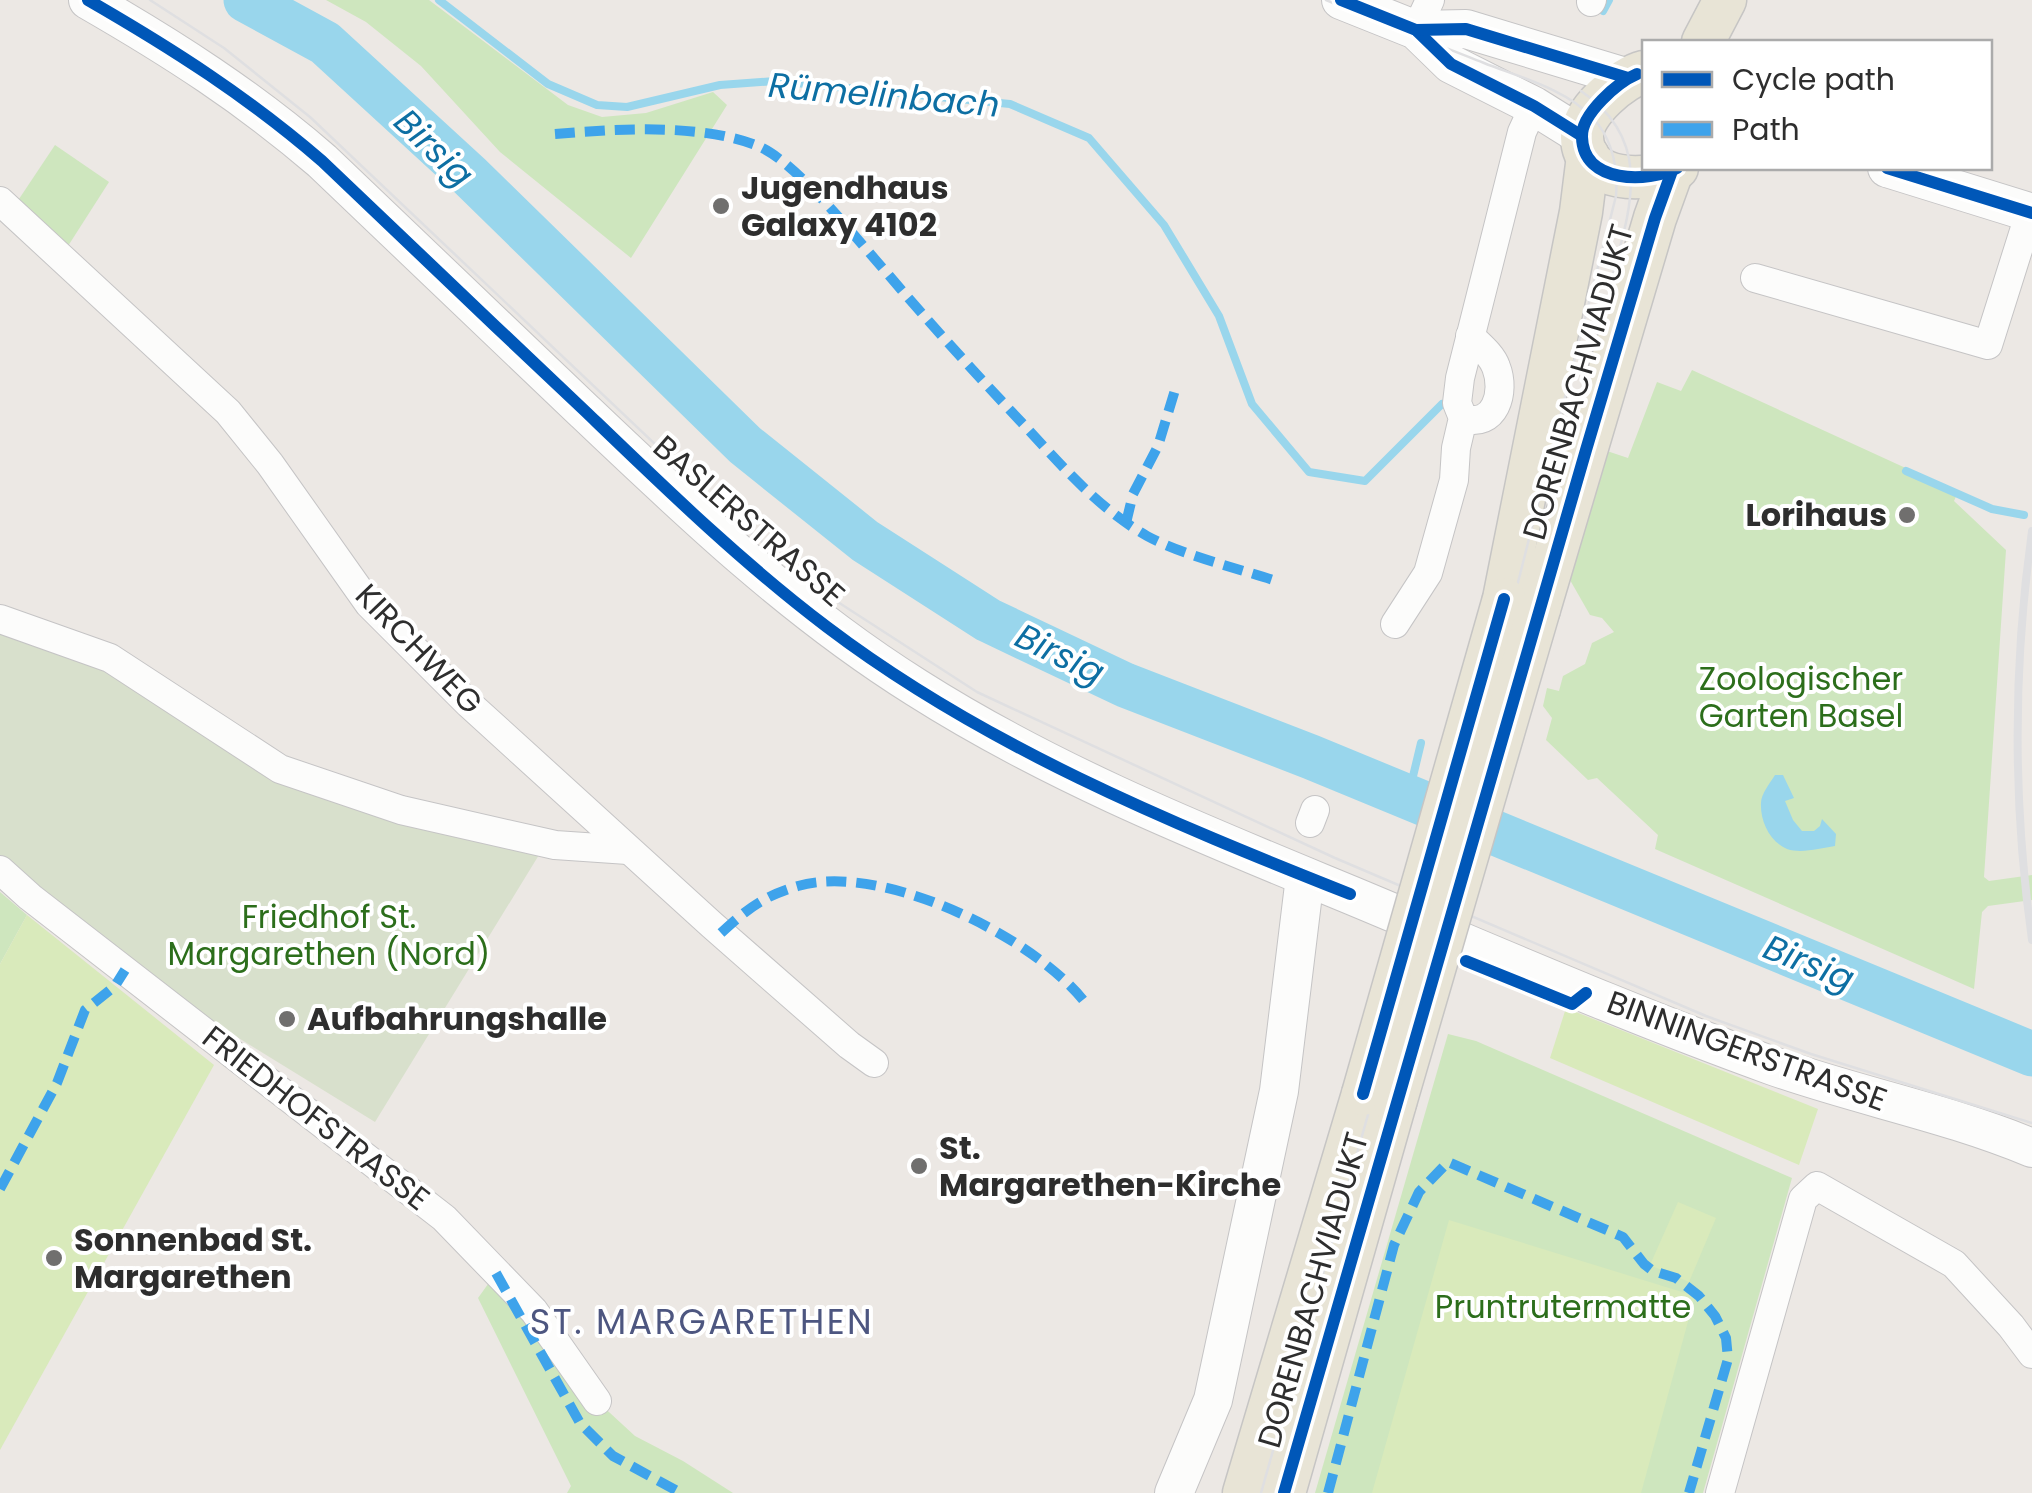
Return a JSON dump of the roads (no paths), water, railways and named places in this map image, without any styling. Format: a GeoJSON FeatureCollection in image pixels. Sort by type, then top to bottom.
{"type":"FeatureCollection","features":[{"type":"Feature","properties":{"kind":"main road","name":"BASLERSTRASSE"},"geometry":{"type":"LineString","coordinates":[[88,0],[178,52],[274,119],[720,539],[828,628],[1000,738],[1110,794],[1466,944]]}},
{"type":"Feature","properties":{"kind":"main road"},"geometry":{"type":"LineString","coordinates":[[1341,0],[1423,15],[1636,74]]}},
{"type":"Feature","properties":{"kind":"main road"},"geometry":{"type":"LineString","coordinates":[[1704,40],[1725,0]]}},
{"type":"Feature","properties":{"kind":"main road"},"geometry":{"type":"LineString","coordinates":[[1423,15],[1450,64],[1534,106],[1585,146],[1598,166],[1617,176],[1633,178],[1669,170]]}},
{"type":"Feature","properties":{"kind":"main road"},"geometry":{"type":"LineString","coordinates":[[1585,146],[1586,122],[1600,104],[1636,74]]}},
{"type":"Feature","properties":{"kind":"main road","name":"DORENBACHVIADUKT"},"geometry":{"type":"LineString","coordinates":[[1522,604],[1581,212],[1585,146]]}},
{"type":"Feature","properties":{"kind":"main road","name":"DORENBACHVIADUKT"},"geometry":{"type":"LineString","coordinates":[[1522,604],[1674,170]]}},
{"type":"Feature","properties":{"kind":"main road"},"geometry":{"type":"LineString","coordinates":[[1894,170],[2029,205]]}},
{"type":"Feature","properties":{"kind":"main road"},"geometry":{"type":"LineString","coordinates":[[1379,1098],[1522,604]]}},
{"type":"Feature","properties":{"kind":"main road"},"geometry":{"type":"LineString","coordinates":[[1174,1493],[1213,1400],[1280,1091],[1305,877]]}},
{"type":"Feature","properties":{"kind":"main road","name":"BINNINGERSTRASSE"},"geometry":{"type":"LineString","coordinates":[[1466,944],[1770,1065],[2032,1148]]}},
{"type":"Feature","properties":{"kind":"main road","name":"DORENBACHVIADUKT"},"geometry":{"type":"LineString","coordinates":[[1244,1493],[1379,1098]]}},
{"type":"Feature","properties":{"kind":"main road","name":"DORENBACHVIADUKT"},"geometry":{"type":"LineString","coordinates":[[1284,1493],[1379,1098]]}},
{"type":"Feature","properties":{"kind":"street"},"geometry":{"type":"LineString","coordinates":[[1394,624],[1428,573],[1454,480],[1463,418],[1456,403],[1470,336],[1522,132],[1534,106]]}},
{"type":"Feature","properties":{"kind":"street","name":"KIRCHWEG"},"geometry":{"type":"LineString","coordinates":[[0,201],[228,412],[270,464],[369,604],[469,704],[628,850],[848,1045],[874,1063]]}},
{"type":"Feature","properties":{"kind":"street"},"geometry":{"type":"LineString","coordinates":[[1756,278],[1988,346],[2029,205]]}},
{"type":"Feature","properties":{"kind":"street"},"geometry":{"type":"LineString","coordinates":[[1463,418],[1481,421],[1493,414],[1499,398],[1496,365],[1470,336]]}},
{"type":"Feature","properties":{"kind":"street"},"geometry":{"type":"LineString","coordinates":[[0,619],[110,658],[280,769],[401,810],[555,845],[628,850]]}},
{"type":"Feature","properties":{"kind":"street","name":"FRIEDHOFSTRASSE"},"geometry":{"type":"LineString","coordinates":[[0,870],[444,1218],[534,1310],[597,1401]]}},
{"type":"Feature","properties":{"kind":"street"},"geometry":{"type":"LineString","coordinates":[[1720,1493],[1802,1199],[1817,1186],[1954,1264],[2032,1354]]}},
{"type":"Feature","properties":{"kind":"water"},"geometry":{"type":"Polygon","coordinates":[[[1775,775],[1783,775],[1794,798],[1785,801],[1802,831],[1814,831],[1822,819],[1836,834],[1835,846],[1793,850],[1781,846],[1771,836],[1764,824],[1761,803],[1775,775]]]}},
{"type":"Feature","properties":{"kind":"waterway","name":"Birsig"},"geometry":{"type":"LineString","coordinates":[[246,0],[325,43],[470,176],[745,445],[865,541],[988,620],[1125,685],[1311,757],[2032,1054]]}},
{"type":"Feature","properties":{"kind":"waterway","name":"Rümelinbach"},"geometry":{"type":"LineString","coordinates":[[439,0],[548,84],[597,105],[627,107],[720,85],[775,81],[1010,104],[1089,138],[1164,225],[1219,316],[1252,404],[1309,472],[1365,481],[1442,404]]}},
{"type":"Feature","properties":{"kind":"waterway"},"geometry":{"type":"LineString","coordinates":[[1603,11],[1609,0]]}},
{"type":"Feature","properties":{"kind":"waterway","name":"Rümelinbach"},"geometry":{"type":"LineString","coordinates":[[1906,471],[1992,509],[2024,515]]}},
{"type":"Feature","properties":{"kind":"waterway"},"geometry":{"type":"LineString","coordinates":[[1408,797],[1421,743]]}},
{"type":"Feature","properties":{"kind":"tram line"},"geometry":{"type":"LineString","coordinates":[[150,0],[224,48],[310,117],[733,518],[827,595],[977,692],[1335,858],[1706,1016],[1811,1054],[2032,1123]]}},
{"type":"Feature","properties":{"kind":"tram line"},"geometry":{"type":"LineString","coordinates":[[1261,1493],[1513,602],[1616,196],[1610,145],[1593,118],[1570,99],[1326,0]]}},
{"type":"Feature","properties":{"kind":"tram line"},"geometry":{"type":"LineString","coordinates":[[1581,91],[1605,111],[1621,133],[1629,157],[1629,207],[1609,289]]}},
{"type":"Feature","properties":{"kind":"railway"},"geometry":{"type":"LineString","coordinates":[[2032,531],[2021,633],[2018,736],[2021,838],[2032,940]]}},
{"type":"Feature","properties":{"kind":"place","name":"Jugendhaus Galaxy 4102"},"geometry":{"type":"Point","coordinates":[721,206]}},
{"type":"Feature","properties":{"kind":"place","name":"Lorihaus"},"geometry":{"type":"Point","coordinates":[1907,515]}},
{"type":"Feature","properties":{"kind":"place","name":"Aufbahrungshalle"},"geometry":{"type":"Point","coordinates":[287,1019]}},
{"type":"Feature","properties":{"kind":"place","name":"St. Margarethen-Kirche"},"geometry":{"type":"Point","coordinates":[919,1166]}},
{"type":"Feature","properties":{"kind":"place","name":"Sonnenbad St. Margarethen"},"geometry":{"type":"Point","coordinates":[54,1258]}},
{"type":"Feature","properties":{"kind":"district","name":"ST. MARGARETHEN"},"geometry":{"type":"Point","coordinates":[702,1322]}},
{"type":"Feature","properties":{"kind":"park label","name":"Zoologischer Garten Basel"},"geometry":{"type":"Point","coordinates":[1801,698]}},
{"type":"Feature","properties":{"kind":"park label","name":"Friedhof St. Margarethen (Nord)"},"geometry":{"type":"Point","coordinates":[329,936]}},
{"type":"Feature","properties":{"kind":"park label","name":"Pruntrutermatte"},"geometry":{"type":"Point","coordinates":[1563,1307]}}]}
